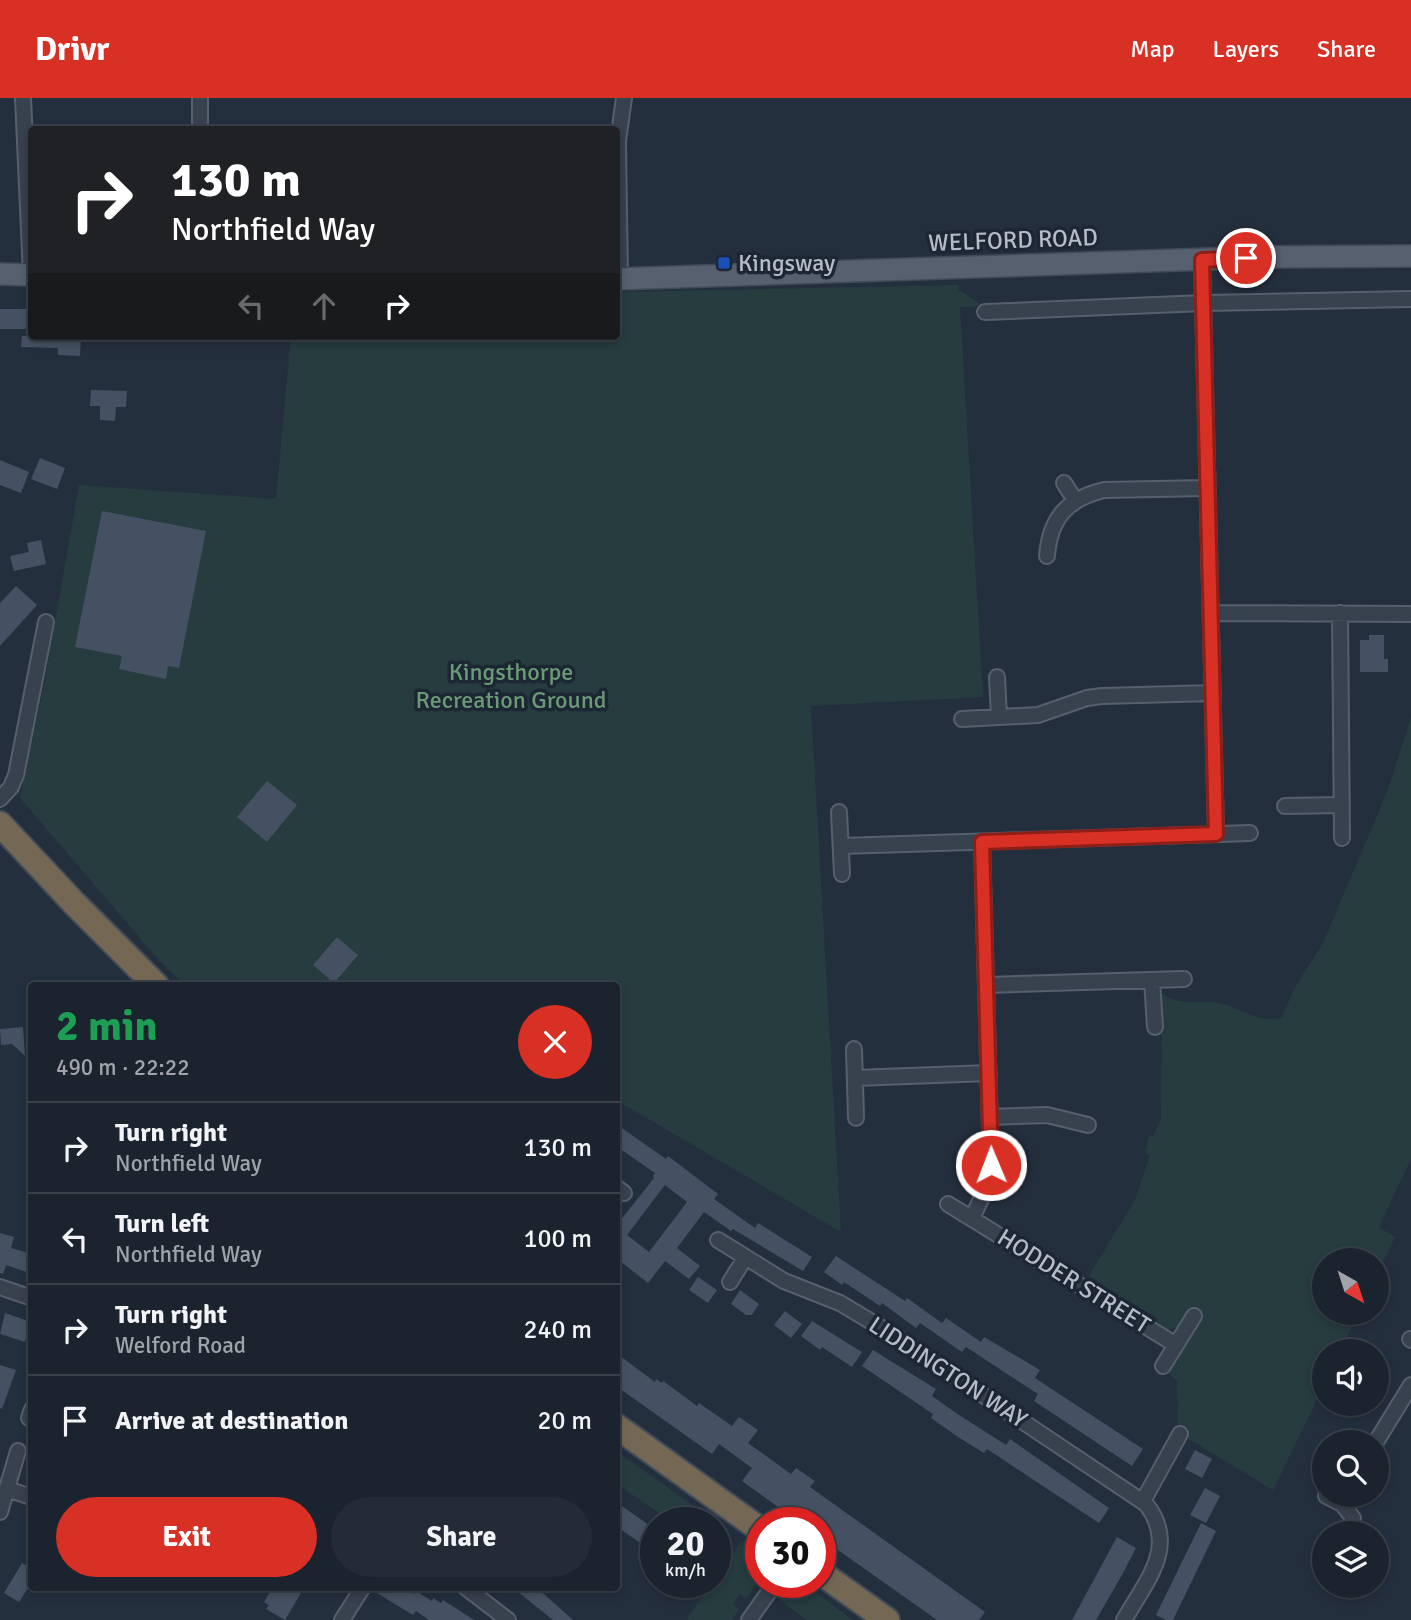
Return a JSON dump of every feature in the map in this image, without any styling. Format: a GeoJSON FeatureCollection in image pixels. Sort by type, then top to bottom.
{"type":"FeatureCollection","features":[{"type":"Feature","properties":{"kind":"highway"},"geometry":{"type":"LineString","coordinates":[[0,824],[153,982]]}},
{"type":"Feature","properties":{"kind":"highway"},"geometry":{"type":"LineString","coordinates":[[620,1429],[745,1519]]}},
{"type":"Feature","properties":{"kind":"highway"},"geometry":{"type":"LineString","coordinates":[[836,1584],[887,1620]]}},
{"type":"Feature","properties":{"kind":"main road","name":"WELFORD ROAD"},"geometry":{"type":"LineString","coordinates":[[620,279],[1411,256]]}},
{"type":"Feature","properties":{"kind":"main road"},"geometry":{"type":"LineString","coordinates":[[0,274],[28,275]]}},
{"type":"Feature","properties":{"kind":"street"},"geometry":{"type":"LineString","coordinates":[[23,98],[28,209]]}},
{"type":"Feature","properties":{"kind":"street"},"geometry":{"type":"LineString","coordinates":[[200,98],[200,126]]}},
{"type":"Feature","properties":{"kind":"street"},"geometry":{"type":"LineString","coordinates":[[620,127],[624,98]]}},
{"type":"Feature","properties":{"kind":"street"},"geometry":{"type":"LineString","coordinates":[[1202,260],[1216,834]]}},
{"type":"Feature","properties":{"kind":"street"},"geometry":{"type":"LineString","coordinates":[[985,312],[1204,303],[1411,299]]}},
{"type":"Feature","properties":{"kind":"street"},"geometry":{"type":"LineString","coordinates":[[1064,483],[1075,500]]}},
{"type":"Feature","properties":{"kind":"street"},"geometry":{"type":"LineString","coordinates":[[1047,556],[1056,520],[1065,508],[1087,494],[1104,490],[1207,488]]}},
{"type":"Feature","properties":{"kind":"street"},"geometry":{"type":"LineString","coordinates":[[1212,612],[1411,614]]}},
{"type":"Feature","properties":{"kind":"street"},"geometry":{"type":"LineString","coordinates":[[1340,614],[1342,838]]}},
{"type":"Feature","properties":{"kind":"street"},"geometry":{"type":"LineString","coordinates":[[0,799],[11,787],[16,775],[46,622]]}},
{"type":"Feature","properties":{"kind":"street"},"geometry":{"type":"LineString","coordinates":[[997,677],[999,717]]}},
{"type":"Feature","properties":{"kind":"street"},"geometry":{"type":"LineString","coordinates":[[962,719],[1038,715],[1087,698],[1102,696],[1213,693]]}},
{"type":"Feature","properties":{"kind":"street"},"geometry":{"type":"LineString","coordinates":[[1285,806],[1342,805]]}},
{"type":"Feature","properties":{"kind":"street"},"geometry":{"type":"LineString","coordinates":[[839,812],[842,874]]}},
{"type":"Feature","properties":{"kind":"street"},"geometry":{"type":"LineString","coordinates":[[841,846],[1250,833]]}},
{"type":"Feature","properties":{"kind":"street","name":"HODDER STREET"},"geometry":{"type":"LineString","coordinates":[[972,1218],[991,1165],[982,842]]}},
{"type":"Feature","properties":{"kind":"street"},"geometry":{"type":"LineString","coordinates":[[987,985],[1184,979]]}},
{"type":"Feature","properties":{"kind":"street"},"geometry":{"type":"LineString","coordinates":[[1152,980],[1155,1027]]}},
{"type":"Feature","properties":{"kind":"street"},"geometry":{"type":"LineString","coordinates":[[854,1049],[856,1118]]}},
{"type":"Feature","properties":{"kind":"street"},"geometry":{"type":"LineString","coordinates":[[855,1078],[989,1073]]}},
{"type":"Feature","properties":{"kind":"street"},"geometry":{"type":"LineString","coordinates":[[990,1117],[1047,1115],[1088,1125]]}},
{"type":"Feature","properties":{"kind":"street","name":"HODDER STREET"},"geometry":{"type":"LineString","coordinates":[[947,1204],[1176,1345]]}},
{"type":"Feature","properties":{"kind":"street","name":"LIDDINGTON WAY"},"geometry":{"type":"LineString","coordinates":[[718,1240],[795,1287],[839,1303],[878,1325],[1143,1501],[1158,1523],[1161,1548],[1124,1620]]}},
{"type":"Feature","properties":{"kind":"street"},"geometry":{"type":"LineString","coordinates":[[730,1282],[745,1258]]}},
{"type":"Feature","properties":{"kind":"street"},"geometry":{"type":"LineString","coordinates":[[0,1286],[28,1296]]}},
{"type":"Feature","properties":{"kind":"street","name":"HODDER STREET"},"geometry":{"type":"LineString","coordinates":[[1163,1366],[1194,1316]]}},
{"type":"Feature","properties":{"kind":"street"},"geometry":{"type":"LineString","coordinates":[[1383,1430],[1411,1385]]}},
{"type":"Feature","properties":{"kind":"street"},"geometry":{"type":"LineString","coordinates":[[1143,1501],[1180,1433]]}},
{"type":"Feature","properties":{"kind":"street"},"geometry":{"type":"LineString","coordinates":[[0,1512],[18,1451]]}},
{"type":"Feature","properties":{"kind":"street"},"geometry":{"type":"LineString","coordinates":[[7,1489],[28,1496]]}},
{"type":"Feature","properties":{"kind":"street"},"geometry":{"type":"LineString","coordinates":[[1349,1507],[1353,1518]]}},
{"type":"Feature","properties":{"kind":"street"},"geometry":{"type":"LineString","coordinates":[[342,1620],[360,1591]]}},
{"type":"Feature","properties":{"kind":"street"},"geometry":{"type":"LineString","coordinates":[[470,1591],[508,1620]]}},
{"type":"Feature","properties":{"kind":"street"},"geometry":{"type":"LineString","coordinates":[[749,1620],[765,1598]]}},
{"type":"Feature","properties":{"kind":"green space","name":"Kingsthorpe Recreation Ground"},"geometry":{"type":"Polygon","coordinates":[[[958,285],[959,290],[983,306],[960,307],[983,697],[811,706],[841,1232],[620,1102],[620,982],[182,982],[163,965],[20,798],[45,679],[79,485],[276,499],[291,340],[620,340],[620,292],[958,285]]]}},
{"type":"Feature","properties":{"kind":"green space"},"geometry":{"type":"Polygon","coordinates":[[[1411,718],[1411,1159],[1379,1227],[1395,1237],[1390,1248],[1312,1248],[1312,1325],[1353,1325],[1346,1339],[1312,1339],[1312,1410],[1273,1490],[1176,1431],[1177,1381],[1166,1371],[1201,1316],[1191,1310],[1179,1327],[1166,1330],[1160,1327],[1157,1318],[1132,1303],[1123,1305],[1095,1287],[1097,1283],[1088,1277],[1135,1200],[1150,1155],[1145,1153],[1149,1136],[1153,1136],[1161,1119],[1162,993],[1183,1002],[1220,1003],[1267,1019],[1282,1017],[1294,989],[1323,943],[1387,792],[1411,718]]]}},
{"type":"Feature","properties":{"kind":"green space"},"geometry":{"type":"Polygon","coordinates":[[[620,1454],[695,1507],[650,1507],[620,1486],[620,1454]]]}},
{"type":"Feature","properties":{"kind":"green space"},"geometry":{"type":"Polygon","coordinates":[[[742,1541],[745,1543],[745,1597],[740,1594],[733,1604],[739,1609],[732,1620],[687,1618],[701,1598],[731,1598],[731,1557],[742,1541]]]}},
{"type":"Feature","properties":{"kind":"green space"},"geometry":{"type":"Polygon","coordinates":[[[823,1598],[853,1620],[807,1620],[779,1600],[823,1598]]]}},
{"type":"Feature","properties":{"kind":"building"},"geometry":{"type":"Polygon","coordinates":[[[0,309],[28,309],[28,329],[0,329],[0,309]]]}},
{"type":"Feature","properties":{"kind":"building"},"geometry":{"type":"Polygon","coordinates":[[[22,336],[28,336],[28,340],[81,340],[80,356],[58,355],[58,348],[21,347],[22,336]]]}},
{"type":"Feature","properties":{"kind":"building"},"geometry":{"type":"Polygon","coordinates":[[[91,390],[127,391],[126,407],[116,407],[115,421],[100,420],[100,406],[90,406],[91,390]]]}},
{"type":"Feature","properties":{"kind":"building"},"geometry":{"type":"Polygon","coordinates":[[[40,458],[65,468],[57,489],[31,479],[40,458]]]}},
{"type":"Feature","properties":{"kind":"building"},"geometry":{"type":"Polygon","coordinates":[[[0,460],[29,472],[21,493],[0,485],[0,460]]]}},
{"type":"Feature","properties":{"kind":"building"},"geometry":{"type":"Polygon","coordinates":[[[102,511],[206,531],[179,668],[168,666],[166,679],[119,669],[122,656],[75,647],[102,511]]]}},
{"type":"Feature","properties":{"kind":"building"},"geometry":{"type":"Polygon","coordinates":[[[41,540],[46,564],[14,571],[10,556],[29,552],[27,543],[41,540]]]}},
{"type":"Feature","properties":{"kind":"building"},"geometry":{"type":"Polygon","coordinates":[[[16,586],[37,605],[0,646],[0,603],[16,586]]]}},
{"type":"Feature","properties":{"kind":"building"},"geometry":{"type":"Polygon","coordinates":[[[1369,635],[1384,635],[1384,659],[1388,659],[1388,672],[1360,672],[1360,640],[1369,640],[1369,635]]]}},
{"type":"Feature","properties":{"kind":"building"},"geometry":{"type":"Polygon","coordinates":[[[267,781],[297,805],[267,842],[237,817],[267,781]]]}},
{"type":"Feature","properties":{"kind":"building"},"geometry":{"type":"Polygon","coordinates":[[[337,937],[358,955],[335,982],[313,965],[337,937]]]}},
{"type":"Feature","properties":{"kind":"building"},"geometry":{"type":"Polygon","coordinates":[[[23,1027],[25,1056],[12,1044],[1,1045],[0,1029],[23,1027]]]}},
{"type":"Feature","properties":{"kind":"building"},"geometry":{"type":"Polygon","coordinates":[[[620,1127],[666,1159],[668,1156],[718,1194],[714,1199],[755,1228],[758,1223],[812,1257],[803,1271],[733,1229],[731,1231],[704,1212],[677,1248],[700,1266],[689,1279],[665,1261],[648,1283],[620,1261],[620,1221],[654,1178],[655,1173],[620,1149],[620,1127]],[[665,1185],[627,1235],[649,1252],[687,1202],[665,1185]]]}},
{"type":"Feature","properties":{"kind":"building"},"geometry":{"type":"Polygon","coordinates":[[[0,1233],[14,1237],[11,1248],[28,1253],[28,1273],[6,1265],[3,1274],[0,1273],[0,1233]]]}},
{"type":"Feature","properties":{"kind":"building"},"geometry":{"type":"Polygon","coordinates":[[[836,1256],[905,1301],[907,1298],[942,1323],[946,1318],[981,1342],[984,1337],[1040,1370],[1035,1378],[1143,1449],[1132,1466],[1034,1401],[1038,1394],[966,1347],[962,1352],[920,1323],[916,1328],[882,1303],[880,1306],[844,1282],[842,1285],[824,1272],[836,1256]]]}},
{"type":"Feature","properties":{"kind":"building"},"geometry":{"type":"Polygon","coordinates":[[[698,1277],[717,1290],[708,1303],[689,1290],[698,1277]]]}},
{"type":"Feature","properties":{"kind":"building"},"geometry":{"type":"Polygon","coordinates":[[[740,1290],[759,1304],[752,1315],[746,1315],[731,1304],[740,1290]]]}},
{"type":"Feature","properties":{"kind":"building"},"geometry":{"type":"Polygon","coordinates":[[[785,1311],[802,1324],[791,1338],[774,1325],[785,1311]]]}},
{"type":"Feature","properties":{"kind":"building"},"geometry":{"type":"Polygon","coordinates":[[[5,1313],[28,1321],[25,1342],[0,1334],[5,1313]]]}},
{"type":"Feature","properties":{"kind":"building"},"geometry":{"type":"Polygon","coordinates":[[[812,1321],[862,1352],[852,1367],[801,1336],[812,1321]]]}},
{"type":"Feature","properties":{"kind":"building"},"geometry":{"type":"Polygon","coordinates":[[[873,1350],[936,1389],[932,1396],[959,1415],[1006,1445],[1010,1439],[1109,1508],[1099,1523],[987,1449],[984,1453],[958,1437],[931,1418],[933,1414],[862,1366],[873,1350]]]}},
{"type":"Feature","properties":{"kind":"building"},"geometry":{"type":"Polygon","coordinates":[[[620,1356],[655,1382],[656,1379],[662,1383],[663,1381],[697,1406],[699,1403],[732,1426],[739,1417],[758,1430],[748,1443],[791,1474],[796,1468],[815,1481],[810,1487],[985,1612],[979,1620],[937,1620],[836,1549],[836,1507],[778,1507],[742,1481],[752,1468],[719,1444],[712,1454],[620,1389],[620,1356]]]}},
{"type":"Feature","properties":{"kind":"building"},"geometry":{"type":"Polygon","coordinates":[[[0,1365],[16,1370],[2,1409],[0,1408],[0,1365]]]}},
{"type":"Feature","properties":{"kind":"building"},"geometry":{"type":"Polygon","coordinates":[[[1195,1450],[1212,1459],[1202,1478],[1185,1469],[1195,1450]]]}},
{"type":"Feature","properties":{"kind":"building"},"geometry":{"type":"Polygon","coordinates":[[[1205,1488],[1220,1496],[1206,1523],[1190,1515],[1205,1488]]]}},
{"type":"Feature","properties":{"kind":"building"},"geometry":{"type":"Polygon","coordinates":[[[620,1505],[640,1519],[640,1543],[620,1529],[620,1505]]]}},
{"type":"Feature","properties":{"kind":"building"},"geometry":{"type":"Polygon","coordinates":[[[1201,1523],[1216,1531],[1173,1620],[1166,1620],[1156,1615],[1201,1523]]]}},
{"type":"Feature","properties":{"kind":"building"},"geometry":{"type":"Polygon","coordinates":[[[1117,1537],[1136,1548],[1122,1575],[1096,1620],[1072,1620],[1117,1537]]]}},
{"type":"Feature","properties":{"kind":"building"},"geometry":{"type":"Polygon","coordinates":[[[22,1563],[28,1567],[28,1588],[19,1602],[4,1593],[22,1563]]]}},
{"type":"Feature","properties":{"kind":"building"},"geometry":{"type":"Polygon","coordinates":[[[271,1591],[301,1593],[285,1620],[266,1609],[269,1605],[264,1602],[271,1591]]]}},
{"type":"Feature","properties":{"kind":"building"},"geometry":{"type":"Polygon","coordinates":[[[374,1591],[409,1591],[414,1594],[416,1591],[432,1601],[433,1598],[441,1603],[443,1600],[474,1620],[429,1620],[416,1611],[413,1615],[374,1591]]]}},
{"type":"Feature","properties":{"kind":"building"},"geometry":{"type":"Polygon","coordinates":[[[517,1591],[540,1591],[573,1620],[553,1620],[517,1591]]]}},
{"type":"Feature","properties":{"kind":"place","name":"Kingsway"},"geometry":{"type":"Point","coordinates":[724,263]}},
{"type":"Feature","properties":{"kind":"route"},"geometry":{"type":"LineString","coordinates":[[991,1165],[982,842],[1216,834],[1202,260],[1246,258]]}}]}
